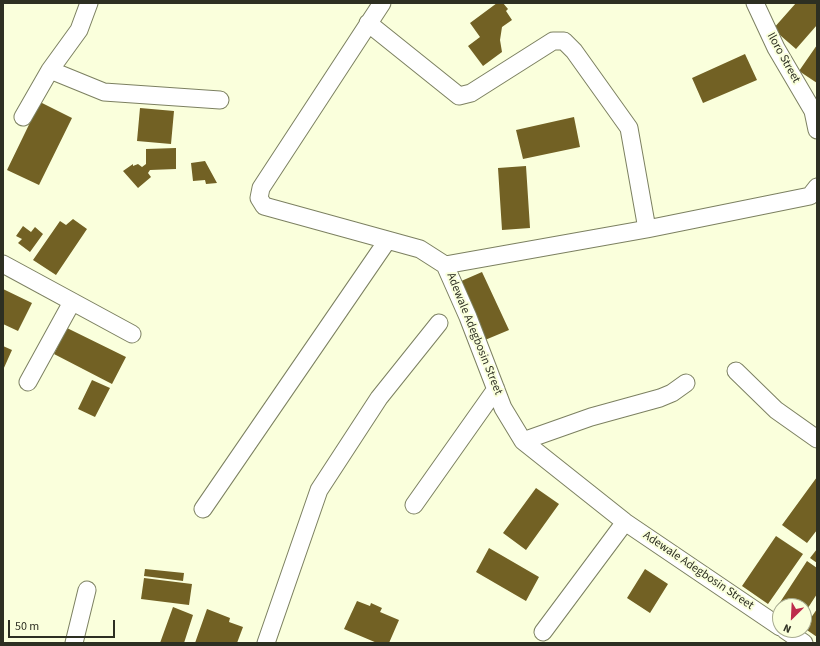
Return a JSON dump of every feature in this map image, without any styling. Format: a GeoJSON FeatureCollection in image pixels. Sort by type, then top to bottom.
{"type":"FeatureCollection","features":[{"type":"Feature","properties":{"kind":"street"},"geometry":{"type":"LineString","coordinates":[[23,117],[50,70],[79,30],[89,3]]}},
{"type":"Feature","properties":{"kind":"street","name":"Adewale Adegbosin Street"},"geometry":{"type":"LineString","coordinates":[[382,3],[261,188],[259,198],[264,206],[420,249],[445,265],[468,317],[503,408],[522,441],[625,522],[772,622]]}},
{"type":"Feature","properties":{"kind":"street","name":"Iloro Street"},"geometry":{"type":"LineString","coordinates":[[755,3],[776,48],[815,111],[817,130]]}},
{"type":"Feature","properties":{"kind":"street"},"geometry":{"type":"LineString","coordinates":[[368,23],[458,96],[471,93],[552,42],[564,41],[574,51],[629,128],[647,229]]}},
{"type":"Feature","properties":{"kind":"street"},"geometry":{"type":"LineString","coordinates":[[50,70],[104,92],[220,100]]}},
{"type":"Feature","properties":{"kind":"street"},"geometry":{"type":"LineString","coordinates":[[445,265],[647,229],[810,196],[817,187]]}},
{"type":"Feature","properties":{"kind":"street"},"geometry":{"type":"LineString","coordinates":[[203,509],[387,241]]}},
{"type":"Feature","properties":{"kind":"street"},"geometry":{"type":"LineString","coordinates":[[3,264],[132,334]]}},
{"type":"Feature","properties":{"kind":"street"},"geometry":{"type":"LineString","coordinates":[[28,382],[72,302]]}},
{"type":"Feature","properties":{"kind":"street"},"geometry":{"type":"LineString","coordinates":[[266,643],[319,490],[379,398],[439,323]]}},
{"type":"Feature","properties":{"kind":"street"},"geometry":{"type":"LineString","coordinates":[[736,371],[776,410],[817,439]]}},
{"type":"Feature","properties":{"kind":"street"},"geometry":{"type":"LineString","coordinates":[[522,441],[591,416],[660,398],[672,393],[686,382]]}},
{"type":"Feature","properties":{"kind":"street"},"geometry":{"type":"LineString","coordinates":[[414,504],[496,389]]}},
{"type":"Feature","properties":{"kind":"street"},"geometry":{"type":"LineString","coordinates":[[543,632],[625,522]]}},
{"type":"Feature","properties":{"kind":"street"},"geometry":{"type":"LineString","coordinates":[[74,643],[87,590]]}},
{"type":"Feature","properties":{"kind":"building"},"geometry":{"type":"Polygon","coordinates":[[[497,3],[503,3],[508,9],[506,11],[512,20],[502,27],[500,40],[502,52],[483,66],[468,46],[480,37],[470,23],[497,3]]]}},
{"type":"Feature","properties":{"kind":"building"},"geometry":{"type":"Polygon","coordinates":[[[796,3],[817,3],[817,25],[796,49],[773,29],[796,3]]]}},
{"type":"Feature","properties":{"kind":"building"},"geometry":{"type":"Polygon","coordinates":[[[817,45],[817,83],[799,71],[817,45]]]}},
{"type":"Feature","properties":{"kind":"building"},"geometry":{"type":"Polygon","coordinates":[[[745,54],[757,80],[703,103],[692,78],[745,54]]]}},
{"type":"Feature","properties":{"kind":"building"},"geometry":{"type":"Polygon","coordinates":[[[40,102],[72,118],[39,185],[7,170],[40,102]]]}},
{"type":"Feature","properties":{"kind":"building"},"geometry":{"type":"Polygon","coordinates":[[[140,108],[174,111],[171,144],[137,141],[140,108]]]}},
{"type":"Feature","properties":{"kind":"building"},"geometry":{"type":"Polygon","coordinates":[[[574,117],[580,147],[523,159],[516,130],[574,117]]]}},
{"type":"Feature","properties":{"kind":"building"},"geometry":{"type":"Polygon","coordinates":[[[176,148],[176,169],[150,170],[148,173],[151,177],[138,188],[123,171],[133,164],[133,166],[138,164],[142,167],[146,164],[146,149],[176,148]]]}},
{"type":"Feature","properties":{"kind":"building"},"geometry":{"type":"Polygon","coordinates":[[[205,161],[217,183],[206,184],[205,180],[193,181],[191,163],[205,161]]]}},
{"type":"Feature","properties":{"kind":"building"},"geometry":{"type":"Polygon","coordinates":[[[526,166],[530,228],[502,230],[498,168],[526,166]]]}},
{"type":"Feature","properties":{"kind":"building"},"geometry":{"type":"Polygon","coordinates":[[[73,219],[87,229],[56,275],[33,260],[60,221],[66,225],[73,219]]]}},
{"type":"Feature","properties":{"kind":"building"},"geometry":{"type":"Polygon","coordinates":[[[23,226],[31,232],[35,227],[43,234],[30,252],[18,243],[22,239],[16,236],[23,226]]]}},
{"type":"Feature","properties":{"kind":"building"},"geometry":{"type":"Polygon","coordinates":[[[482,272],[509,330],[485,340],[459,282],[482,272]]]}},
{"type":"Feature","properties":{"kind":"building"},"geometry":{"type":"Polygon","coordinates":[[[3,289],[32,303],[18,331],[3,324],[3,289]]]}},
{"type":"Feature","properties":{"kind":"building"},"geometry":{"type":"Polygon","coordinates":[[[67,328],[126,357],[112,384],[54,354],[67,328]]]}},
{"type":"Feature","properties":{"kind":"building"},"geometry":{"type":"Polygon","coordinates":[[[3,346],[12,350],[3,370],[3,346]]]}},
{"type":"Feature","properties":{"kind":"building"},"geometry":{"type":"Polygon","coordinates":[[[92,380],[110,388],[95,417],[78,409],[92,380]]]}},
{"type":"Feature","properties":{"kind":"building"},"geometry":{"type":"Polygon","coordinates":[[[817,477],[817,530],[807,543],[782,525],[817,477]]]}},
{"type":"Feature","properties":{"kind":"building"},"geometry":{"type":"Polygon","coordinates":[[[536,488],[559,504],[526,550],[503,533],[536,488]]]}},
{"type":"Feature","properties":{"kind":"building"},"geometry":{"type":"Polygon","coordinates":[[[776,536],[803,554],[768,604],[742,586],[776,536]]]}},
{"type":"Feature","properties":{"kind":"building"},"geometry":{"type":"Polygon","coordinates":[[[489,548],[539,577],[526,601],[476,572],[489,548]]]}},
{"type":"Feature","properties":{"kind":"building"},"geometry":{"type":"Polygon","coordinates":[[[817,549],[817,563],[810,558],[817,549]]]}},
{"type":"Feature","properties":{"kind":"building"},"geometry":{"type":"Polygon","coordinates":[[[807,561],[817,568],[817,594],[812,602],[812,598],[783,598],[807,561]]]}},
{"type":"Feature","properties":{"kind":"building"},"geometry":{"type":"Polygon","coordinates":[[[145,569],[184,573],[183,581],[144,576],[145,569]]]}},
{"type":"Feature","properties":{"kind":"building"},"geometry":{"type":"Polygon","coordinates":[[[645,569],[668,584],[650,613],[627,598],[645,569]]]}},
{"type":"Feature","properties":{"kind":"building"},"geometry":{"type":"Polygon","coordinates":[[[144,578],[192,584],[189,605],[141,599],[144,578]]]}},
{"type":"Feature","properties":{"kind":"building"},"geometry":{"type":"Polygon","coordinates":[[[357,601],[370,606],[371,603],[382,608],[380,612],[399,620],[389,643],[377,643],[344,629],[357,601]]]}},
{"type":"Feature","properties":{"kind":"building"},"geometry":{"type":"Polygon","coordinates":[[[173,607],[193,615],[184,643],[160,643],[173,607]]]}},
{"type":"Feature","properties":{"kind":"building"},"geometry":{"type":"Polygon","coordinates":[[[207,609],[230,618],[229,622],[243,627],[237,643],[195,643],[207,609]]]}},
{"type":"Feature","properties":{"kind":"building"},"geometry":{"type":"Polygon","coordinates":[[[817,609],[817,637],[812,634],[812,616],[817,609]]]}}]}
